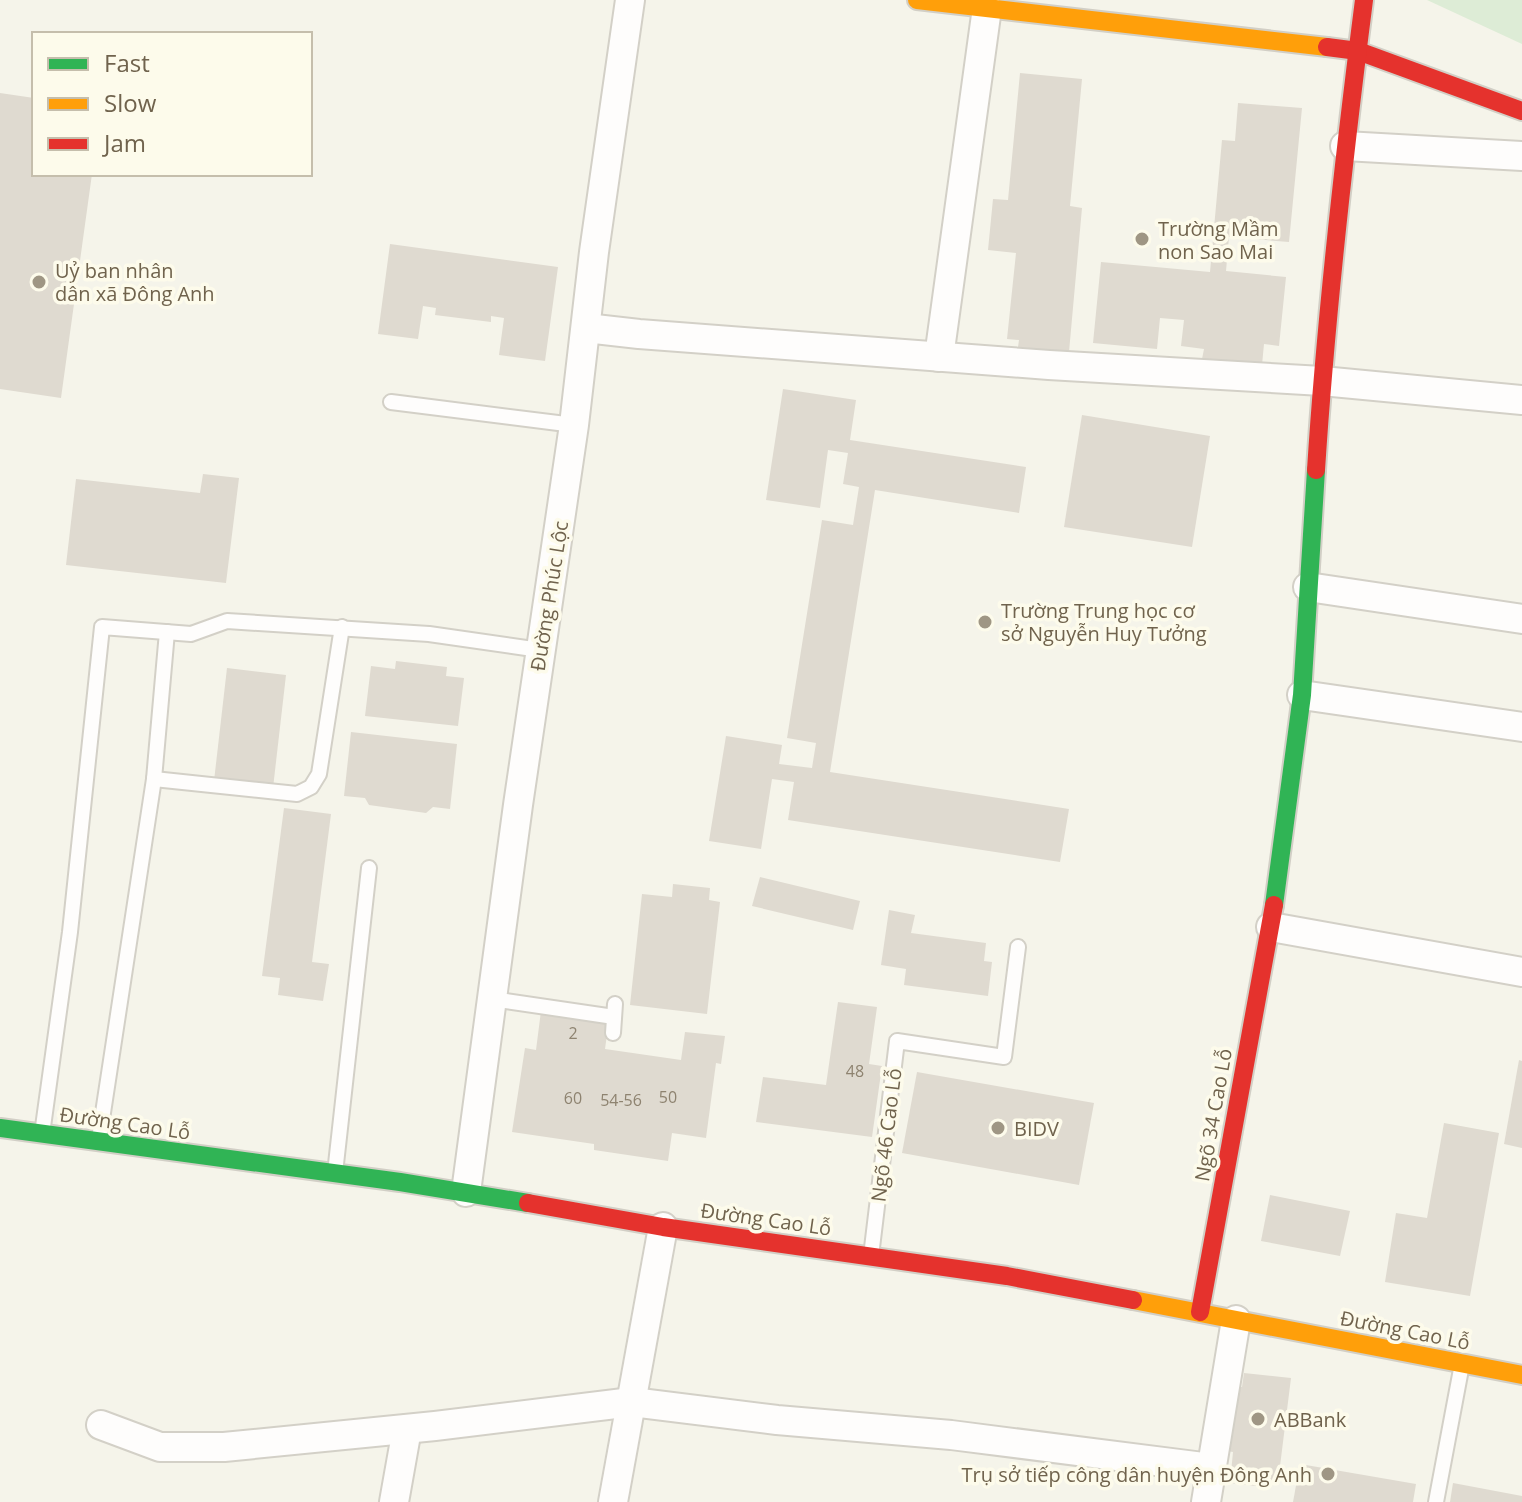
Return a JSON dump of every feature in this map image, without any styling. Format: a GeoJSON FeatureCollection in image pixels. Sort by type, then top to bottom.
{"type":"FeatureCollection","features":[{"type":"Feature","properties":{"kind":"street","name":"Đường Phúc Lộc"},"geometry":{"type":"LineString","coordinates":[[466,1192],[574,425],[594,252],[630,0]]}},
{"type":"Feature","properties":{"kind":"street"},"geometry":{"type":"LineString","coordinates":[[917,0],[1358,51],[1522,111]]}},
{"type":"Feature","properties":{"kind":"street","name":"Ngõ 34 Cao Lỗ"},"geometry":{"type":"LineString","coordinates":[[1200,1312],[1271,927],[1302,695],[1322,381],[1345,146],[1364,0]]}},
{"type":"Feature","properties":{"kind":"street"},"geometry":{"type":"LineString","coordinates":[[939,357],[987,8]]}},
{"type":"Feature","properties":{"kind":"street"},"geometry":{"type":"LineString","coordinates":[[1345,146],[1522,156]]}},
{"type":"Feature","properties":{"kind":"street"},"geometry":{"type":"LineString","coordinates":[[586,328],[939,357],[1322,381],[1522,400]]}},
{"type":"Feature","properties":{"kind":"street"},"geometry":{"type":"LineString","coordinates":[[1308,587],[1522,619]]}},
{"type":"Feature","properties":{"kind":"street"},"geometry":{"type":"LineString","coordinates":[[1302,695],[1522,727]]}},
{"type":"Feature","properties":{"kind":"street"},"geometry":{"type":"LineString","coordinates":[[1271,927],[1522,972]]}},
{"type":"Feature","properties":{"kind":"street","name":"Đường Cao Lỗ"},"geometry":{"type":"LineString","coordinates":[[0,1128],[466,1192],[663,1227],[1007,1276],[1522,1375]]}},
{"type":"Feature","properties":{"kind":"street"},"geometry":{"type":"LineString","coordinates":[[613,1502],[663,1227]]}},
{"type":"Feature","properties":{"kind":"street"},"geometry":{"type":"LineString","coordinates":[[1206,1502],[1236,1320]]}},
{"type":"Feature","properties":{"kind":"street"},"geometry":{"type":"LineString","coordinates":[[101,1425],[160,1447],[224,1447],[632,1402],[777,1420],[951,1435],[1211,1468]]}},
{"type":"Feature","properties":{"kind":"street"},"geometry":{"type":"LineString","coordinates":[[394,1502],[407,1429]]}},
{"type":"Feature","properties":{"kind":"lane"},"geometry":{"type":"LineString","coordinates":[[391,402],[574,425]]}},
{"type":"Feature","properties":{"kind":"lane"},"geometry":{"type":"LineString","coordinates":[[42,1134],[70,932],[102,627],[191,634],[227,621],[342,627],[429,634],[540,650]]}},
{"type":"Feature","properties":{"kind":"lane"},"geometry":{"type":"LineString","coordinates":[[154,779],[297,794],[311,787],[319,774],[342,627]]}},
{"type":"Feature","properties":{"kind":"lane"},"geometry":{"type":"LineString","coordinates":[[99,1142],[154,779],[167,632]]}},
{"type":"Feature","properties":{"kind":"lane"},"geometry":{"type":"LineString","coordinates":[[335,1173],[369,868]]}},
{"type":"Feature","properties":{"kind":"lane","name":"Ngõ 46 Cao Lỗ"},"geometry":{"type":"LineString","coordinates":[[871,1256],[897,1041],[1004,1057],[1018,947]]}},
{"type":"Feature","properties":{"kind":"lane"},"geometry":{"type":"LineString","coordinates":[[492,999],[615,1010],[613,1033]]}},
{"type":"Feature","properties":{"kind":"lane"},"geometry":{"type":"LineString","coordinates":[[1436,1502],[1462,1363]]}},
{"type":"Feature","properties":{"kind":"green space"},"geometry":{"type":"Polygon","coordinates":[[[1427,0],[1522,0],[1522,44],[1427,0]]]}},
{"type":"Feature","properties":{"kind":"building"},"geometry":{"type":"Polygon","coordinates":[[[1020,73],[1082,79],[1070,206],[1082,208],[1069,352],[1018,347],[1019,340],[1007,339],[1016,253],[988,250],[993,199],[1008,200],[1020,73]]]}},
{"type":"Feature","properties":{"kind":"building","name":"Uỷ ban nhân dân xã Đông Anh"},"geometry":{"type":"Polygon","coordinates":[[[0,93],[32,98],[32,176],[92,176],[61,398],[0,389],[0,93]]]}},
{"type":"Feature","properties":{"kind":"building"},"geometry":{"type":"Polygon","coordinates":[[[1238,103],[1302,108],[1289,242],[1229,237],[1226,271],[1286,277],[1279,346],[1264,344],[1262,365],[1202,359],[1204,349],[1181,346],[1184,320],[1160,318],[1157,349],[1093,343],[1101,262],[1210,272],[1222,140],[1235,141],[1238,103]]]}},
{"type":"Feature","properties":{"kind":"building"},"geometry":{"type":"Polygon","coordinates":[[[390,244],[558,267],[545,361],[499,355],[504,318],[491,316],[491,322],[435,315],[436,308],[423,306],[418,339],[378,334],[390,244]]]}},
{"type":"Feature","properties":{"kind":"building"},"geometry":{"type":"Polygon","coordinates":[[[783,389],[856,400],[850,440],[1026,467],[1019,513],[875,490],[830,772],[1069,809],[1060,862],[788,820],[794,782],[772,779],[761,849],[709,841],[726,736],[782,745],[779,764],[812,768],[816,743],[787,738],[822,520],[853,525],[859,487],[843,484],[848,453],[828,450],[820,508],[766,500],[783,389]]]}},
{"type":"Feature","properties":{"kind":"building"},"geometry":{"type":"Polygon","coordinates":[[[1082,415],[1210,436],[1192,547],[1064,527],[1082,415]]]}},
{"type":"Feature","properties":{"kind":"building"},"geometry":{"type":"Polygon","coordinates":[[[203,474],[239,478],[226,583],[66,565],[76,479],[200,493],[203,474]]]}},
{"type":"Feature","properties":{"kind":"building"},"geometry":{"type":"Polygon","coordinates":[[[396,661],[447,667],[446,676],[464,678],[458,726],[365,716],[371,666],[395,669],[396,661]]]}},
{"type":"Feature","properties":{"kind":"building"},"geometry":{"type":"Polygon","coordinates":[[[227,668],[286,675],[273,788],[214,781],[227,668]]]}},
{"type":"Feature","properties":{"kind":"building"},"geometry":{"type":"Polygon","coordinates":[[[351,732],[457,744],[450,809],[433,807],[426,813],[369,805],[365,798],[344,796],[351,732]]]}},
{"type":"Feature","properties":{"kind":"building"},"geometry":{"type":"Polygon","coordinates":[[[284,808],[331,814],[312,962],[329,964],[323,1001],[278,995],[280,978],[262,976],[284,808]]]}},
{"type":"Feature","properties":{"kind":"building"},"geometry":{"type":"Polygon","coordinates":[[[760,877],[860,901],[853,930],[752,906],[760,877]]]}},
{"type":"Feature","properties":{"kind":"building"},"geometry":{"type":"Polygon","coordinates":[[[673,884],[710,888],[709,900],[720,902],[707,1014],[630,1005],[642,894],[672,897],[673,884]]]}},
{"type":"Feature","properties":{"kind":"building"},"geometry":{"type":"Polygon","coordinates":[[[889,910],[915,915],[911,933],[986,943],[984,961],[992,962],[988,996],[904,985],[906,969],[881,965],[889,910]]]}},
{"type":"Feature","properties":{"kind":"building"},"geometry":{"type":"Polygon","coordinates":[[[838,1002],[877,1007],[869,1064],[882,1066],[872,1137],[756,1122],[763,1077],[826,1085],[838,1002]]]}},
{"type":"Feature","properties":{"kind":"building"},"geometry":{"type":"Polygon","coordinates":[[[541,1011],[609,1020],[605,1049],[681,1060],[685,1032],[725,1036],[721,1064],[716,1063],[706,1138],[672,1133],[668,1161],[594,1150],[594,1144],[512,1132],[525,1048],[536,1050],[541,1011]]]}},
{"type":"Feature","properties":{"kind":"building"},"geometry":{"type":"Polygon","coordinates":[[[1519,1060],[1522,1061],[1522,1148],[1504,1144],[1519,1060]]]}},
{"type":"Feature","properties":{"kind":"building","name":"BIDV"},"geometry":{"type":"Polygon","coordinates":[[[917,1072],[1094,1103],[1079,1185],[902,1153],[917,1072]]]}},
{"type":"Feature","properties":{"kind":"building"},"geometry":{"type":"Polygon","coordinates":[[[1444,1123],[1499,1133],[1470,1296],[1385,1282],[1396,1213],[1427,1218],[1444,1123]]]}},
{"type":"Feature","properties":{"kind":"building"},"geometry":{"type":"Polygon","coordinates":[[[1270,1195],[1350,1211],[1340,1256],[1261,1241],[1270,1195]]]}},
{"type":"Feature","properties":{"kind":"building","name":"ABBank"},"geometry":{"type":"Polygon","coordinates":[[[1244,1373],[1291,1378],[1278,1482],[1257,1480],[1256,1486],[1230,1483],[1233,1452],[1226,1451],[1234,1386],[1242,1387],[1244,1373]]]}},
{"type":"Feature","properties":{"kind":"building","name":"Trụ sở tiếp công dân huyện Đông Anh"},"geometry":{"type":"Polygon","coordinates":[[[1300,1464],[1416,1484],[1413,1502],[1293,1502],[1300,1464]]]}},
{"type":"Feature","properties":{"kind":"building"},"geometry":{"type":"Polygon","coordinates":[[[1453,1483],[1522,1496],[1522,1502],[1450,1502],[1453,1483]]]}},
{"type":"Feature","properties":{"kind":"traffic: fast"},"geometry":{"type":"LineString","coordinates":[[1274,905],[1302,695],[1316,470]]}},
{"type":"Feature","properties":{"kind":"traffic: fast"},"geometry":{"type":"LineString","coordinates":[[0,1128],[400,1182],[528,1203]]}},
{"type":"Feature","properties":{"kind":"traffic: slow"},"geometry":{"type":"LineString","coordinates":[[917,0],[1327,47]]}},
{"type":"Feature","properties":{"kind":"traffic: slow"},"geometry":{"type":"LineString","coordinates":[[1133,1300],[1522,1375]]}},
{"type":"Feature","properties":{"kind":"traffic: jam"},"geometry":{"type":"LineString","coordinates":[[1316,470],[1336,235],[1364,0]]}},
{"type":"Feature","properties":{"kind":"traffic: jam"},"geometry":{"type":"LineString","coordinates":[[1327,47],[1358,51],[1522,111]]}},
{"type":"Feature","properties":{"kind":"traffic: jam"},"geometry":{"type":"LineString","coordinates":[[1200,1312],[1274,905]]}},
{"type":"Feature","properties":{"kind":"traffic: jam"},"geometry":{"type":"LineString","coordinates":[[528,1203],[663,1227],[1007,1276],[1133,1300]]}},
{"type":"Feature","properties":{"kind":"place","name":"Trường Mầm non Sao Mai"},"geometry":{"type":"Point","coordinates":[1142,239]}},
{"type":"Feature","properties":{"kind":"place","name":"Uỷ ban nhân dân xã Đông Anh"},"geometry":{"type":"Point","coordinates":[39,282]}},
{"type":"Feature","properties":{"kind":"place","name":"Trường Trung học cơ sở Nguyễn Huy Tưởng"},"geometry":{"type":"Point","coordinates":[985,622]}},
{"type":"Feature","properties":{"kind":"place","name":"BIDV"},"geometry":{"type":"Point","coordinates":[998,1128]}},
{"type":"Feature","properties":{"kind":"place","name":"ABBank"},"geometry":{"type":"Point","coordinates":[1258,1419]}},
{"type":"Feature","properties":{"kind":"place","name":"Trụ sở tiếp công dân huyện Đông Anh"},"geometry":{"type":"Point","coordinates":[1328,1474]}}]}
